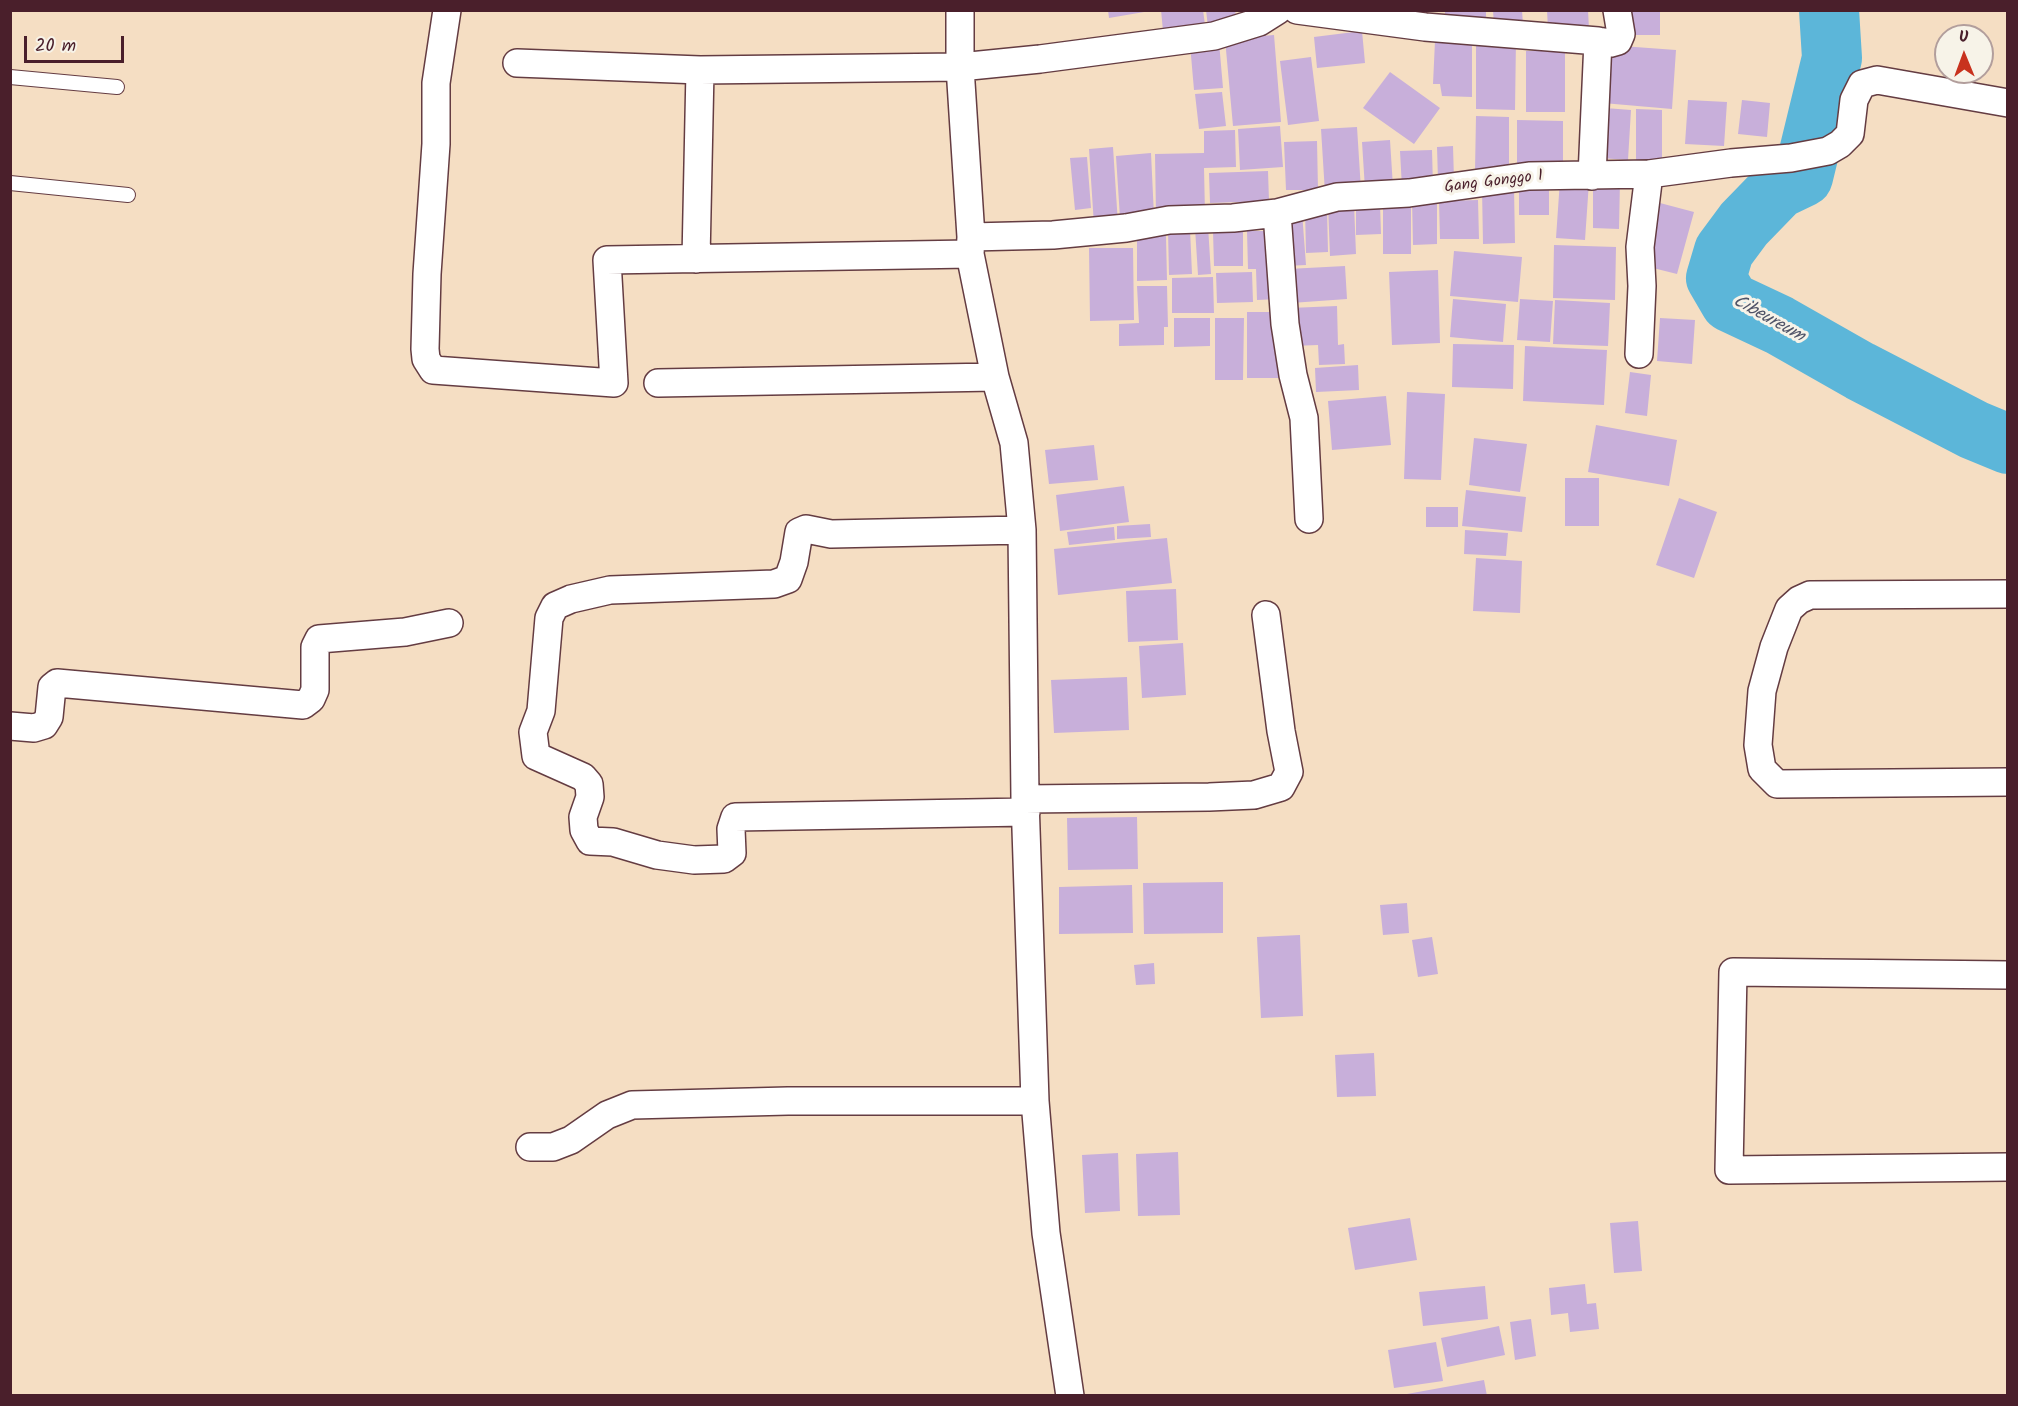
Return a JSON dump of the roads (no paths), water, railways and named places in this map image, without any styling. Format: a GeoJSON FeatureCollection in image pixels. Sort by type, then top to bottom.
{"type":"FeatureCollection","features":[{"type":"Feature","properties":{"kind":"street","name":"Gang Gonggo 1"},"geometry":{"type":"LineString","coordinates":[[447,10],[436,83],[436,144],[427,274],[426,359],[433,370],[615,383],[607,260],[970,245],[1126,228],[1169,220],[1233,218],[1277,213],[1337,197],[1409,193],[1529,176],[1649,174],[1791,158],[1828,151],[1840,144],[1850,134],[1854,99],[1862,84],[1877,80],[2007,103]]}},
{"type":"Feature","properties":{"kind":"street"},"geometry":{"type":"LineString","coordinates":[[960,10],[960,67],[970,245],[995,377],[1014,443],[1022,530],[1025,805],[1035,1101],[1046,1233],[1070,1395]]}},
{"type":"Feature","properties":{"kind":"street"},"geometry":{"type":"LineString","coordinates":[[517,63],[700,70],[960,67],[1214,36],[1259,22],[1278,10]]}},
{"type":"Feature","properties":{"kind":"street"},"geometry":{"type":"LineString","coordinates":[[1297,10],[1425,27],[1611,43],[1618,41],[1621,34],[1617,10]]}},
{"type":"Feature","properties":{"kind":"street"},"geometry":{"type":"LineString","coordinates":[[1592,176],[1598,41]]}},
{"type":"Feature","properties":{"kind":"street"},"geometry":{"type":"LineString","coordinates":[[696,258],[700,70]]}},
{"type":"Feature","properties":{"kind":"street"},"geometry":{"type":"LineString","coordinates":[[1640,354],[1642,286],[1640,247],[1649,174]]}},
{"type":"Feature","properties":{"kind":"street"},"geometry":{"type":"LineString","coordinates":[[1277,213],[1285,324],[1293,375],[1304,418],[1309,519]]}},
{"type":"Feature","properties":{"kind":"street"},"geometry":{"type":"LineString","coordinates":[[658,383],[995,377]]}},
{"type":"Feature","properties":{"kind":"street"},"geometry":{"type":"LineString","coordinates":[[1022,530],[831,534],[806,529],[799,532],[794,562],[788,579],[774,584],[610,590],[571,599],[555,606],[549,618],[541,711],[533,732],[536,756],[583,777],[589,784],[590,797],[583,817],[584,830],[590,841],[613,842],[657,855],[694,860],[724,859],[732,853],[730,829],[735,818],[1254,795],[1281,787],[1289,772],[1281,731],[1266,615]]}},
{"type":"Feature","properties":{"kind":"street"},"geometry":{"type":"LineString","coordinates":[[2007,594],[1810,596],[1799,600],[1789,609],[1774,647],[1762,691],[1758,745],[1762,769],[1777,784],[2007,782]]}},
{"type":"Feature","properties":{"kind":"street"},"geometry":{"type":"LineString","coordinates":[[10,726],[34,728],[44,725],[49,717],[52,687],[57,683],[303,705],[311,699],[315,690],[315,647],[319,639],[405,632],[449,623]]}},
{"type":"Feature","properties":{"kind":"street"},"geometry":{"type":"LineString","coordinates":[[2007,975],[1733,972],[1729,1170],[2007,1167]]}},
{"type":"Feature","properties":{"kind":"street"},"geometry":{"type":"LineString","coordinates":[[530,1147],[553,1146],[571,1140],[607,1115],[632,1105],[788,1101],[1035,1101]]}},
{"type":"Feature","properties":{"kind":"lane"},"geometry":{"type":"LineString","coordinates":[[10,77],[117,87]]}},
{"type":"Feature","properties":{"kind":"lane"},"geometry":{"type":"LineString","coordinates":[[10,183],[128,195]]}},
{"type":"Feature","properties":{"kind":"waterway","name":"Cibeureum"},"geometry":{"type":"LineString","coordinates":[[1829,10],[1832,58],[1803,177],[1778,189],[1744,224],[1724,251],[1716,278],[1730,302],[1779,325],[1860,371],[1974,430],[2008,444]]}}]}
